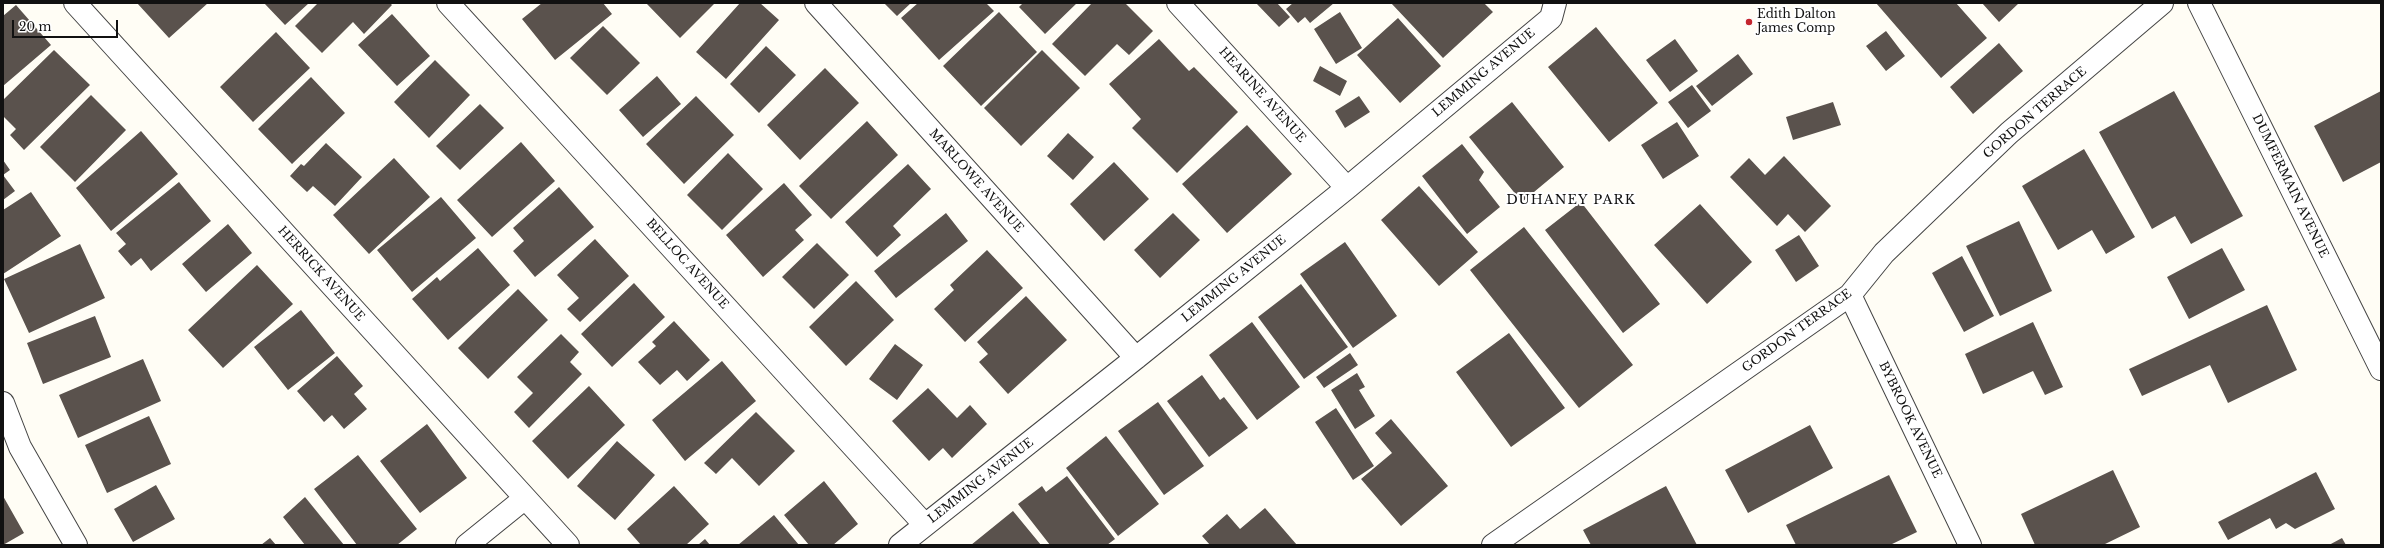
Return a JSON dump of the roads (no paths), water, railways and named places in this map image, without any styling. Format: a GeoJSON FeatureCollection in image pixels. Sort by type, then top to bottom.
{"type":"FeatureCollection","features":[{"type":"Feature","properties":{"kind":"street","name":"HERRICK AVENUE"},"geometry":{"type":"LineString","coordinates":[[75,3],[568,545]]}},
{"type":"Feature","properties":{"kind":"street","name":"BELLOC AVENUE"},"geometry":{"type":"LineString","coordinates":[[448,3],[925,525]]}},
{"type":"Feature","properties":{"kind":"street","name":"MARLOWE AVENUE"},"geometry":{"type":"LineString","coordinates":[[816,3],[1136,358]]}},
{"type":"Feature","properties":{"kind":"street","name":"HEARINE AVENUE"},"geometry":{"type":"LineString","coordinates":[[1178,3],[1347,188]]}},
{"type":"Feature","properties":{"kind":"street","name":"LEMMING AVENUE"},"geometry":{"type":"LineString","coordinates":[[900,545],[1347,188],[1551,18],[1555,3]]}},
{"type":"Feature","properties":{"kind":"street","name":"GORDON TERRACE"},"geometry":{"type":"LineString","coordinates":[[1493,545],[1850,295],[1884,253],[2009,133],[2162,3]]}},
{"type":"Feature","properties":{"kind":"street","name":"DUMFERMAIN AVENUE"},"geometry":{"type":"LineString","coordinates":[[2199,3],[2381,369]]}},
{"type":"Feature","properties":{"kind":"street","name":"BYBROOK AVENUE"},"geometry":{"type":"LineString","coordinates":[[1850,295],[1970,545]]}},
{"type":"Feature","properties":{"kind":"street"},"geometry":{"type":"LineString","coordinates":[[3,403],[20,447],[76,545]]}},
{"type":"Feature","properties":{"kind":"street"},"geometry":{"type":"LineString","coordinates":[[467,545],[524,498]]}},
{"type":"Feature","properties":{"kind":"place","name":"Edith Dalton James Comp"},"geometry":{"type":"Point","coordinates":[1749,22]}},
{"type":"Feature","properties":{"kind":"district","name":"DUHANEY PARK"},"geometry":{"type":"Point","coordinates":[1571,200]}}]}
